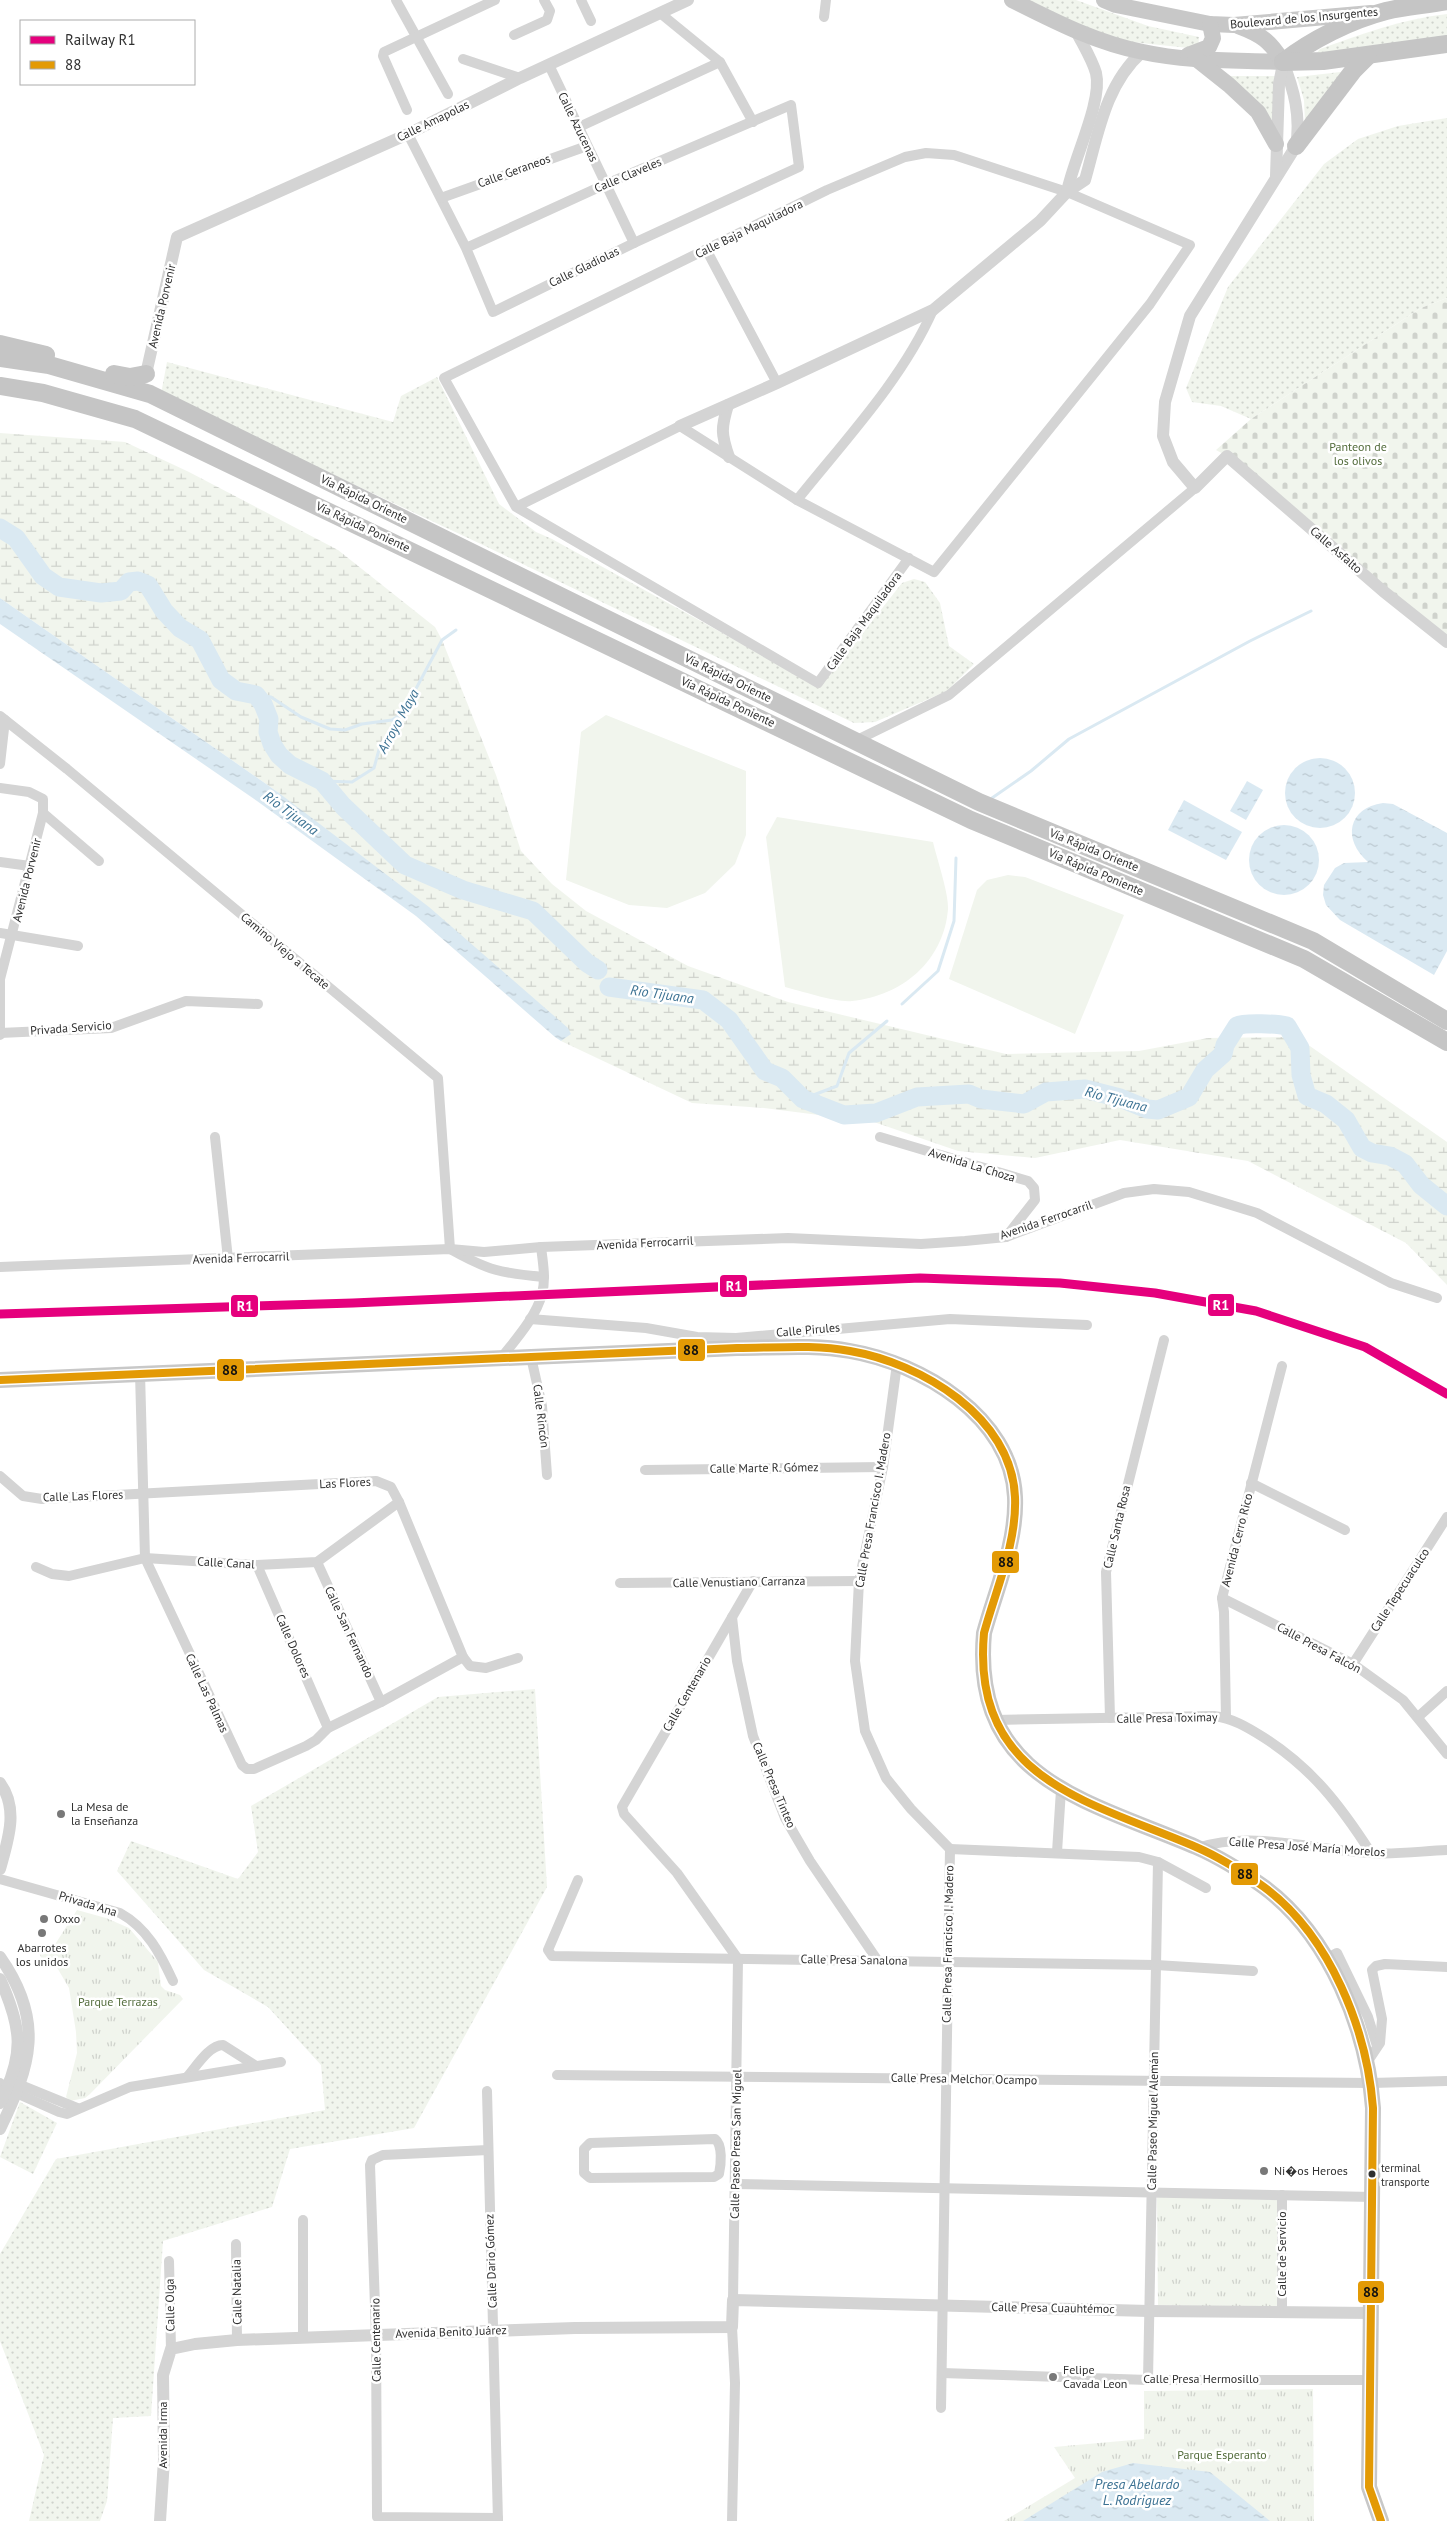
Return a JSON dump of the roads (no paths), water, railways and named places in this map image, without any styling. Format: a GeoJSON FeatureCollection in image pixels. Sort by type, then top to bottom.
{"type":"FeatureCollection","features":[{"type":"Feature","properties":{"kind":"highway","name":"Boulevard de los Insurgentes"},"geometry":{"type":"LineString","coordinates":[[1385,11],[1447,1]]}},
{"type":"Feature","properties":{"kind":"highway"},"geometry":{"type":"LineString","coordinates":[[1283,62],[1303,46],[1318,38],[1385,11]]}},
{"type":"Feature","properties":{"kind":"highway"},"geometry":{"type":"LineString","coordinates":[[1283,62],[1368,56],[1447,44]]}},
{"type":"Feature","properties":{"kind":"highway"},"geometry":{"type":"LineString","coordinates":[[1296,146],[1353,71],[1368,56]]}},
{"type":"Feature","properties":{"kind":"highway"},"geometry":{"type":"LineString","coordinates":[[0,344],[122,376],[138,377],[146,374]]}},
{"type":"Feature","properties":{"kind":"highway","name":"Vía Rápida Oriente"},"geometry":{"type":"LineString","coordinates":[[0,358],[49,365],[150,394],[978,802],[1312,940],[1447,1021]]}},
{"type":"Feature","properties":{"kind":"highway","name":"Vía Rápida Poniente"},"geometry":{"type":"LineString","coordinates":[[0,386],[43,393],[135,419],[971,820],[1304,959],[1447,1042]]}},
{"type":"Feature","properties":{"kind":"main road"},"geometry":{"type":"LineString","coordinates":[[1012,0],[1076,32],[1142,52],[1188,58],[1283,62]]}},
{"type":"Feature","properties":{"kind":"main road","name":"Boulevard de los Insurgentes"},"geometry":{"type":"LineString","coordinates":[[1113,2],[1210,24],[1234,25],[1385,11]]}},
{"type":"Feature","properties":{"kind":"main road"},"geometry":{"type":"LineString","coordinates":[[1188,58],[1209,47],[1213,38],[1210,24]]}},
{"type":"Feature","properties":{"kind":"main road"},"geometry":{"type":"LineString","coordinates":[[1234,25],[1258,34],[1272,45],[1283,62]]}},
{"type":"Feature","properties":{"kind":"main road"},"geometry":{"type":"LineString","coordinates":[[1188,58],[1229,85],[1258,112],[1276,144]]}},
{"type":"Feature","properties":{"kind":"main road"},"geometry":{"type":"LineString","coordinates":[[0,1380],[531,1357],[736,1343],[828,1348],[868,1354],[896,1364],[938,1385],[968,1408],[992,1435],[1009,1465],[1015,1495],[1014,1524],[984,1634],[983,1648],[984,1680],[995,1720],[1002,1734],[1022,1759],[1042,1777],[1061,1790],[1080,1800],[1198,1848],[1245,1874],[1284,1904],[1326,1959],[1352,2011],[1368,2061],[1371,2084],[1374,2197],[1369,2487],[1381,2521]]}},
{"type":"Feature","properties":{"kind":"street"},"geometry":{"type":"LineString","coordinates":[[396,0],[448,94]]}},
{"type":"Feature","properties":{"kind":"street"},"geometry":{"type":"LineString","coordinates":[[407,110],[383,56],[387,50],[495,0]]}},
{"type":"Feature","properties":{"kind":"street"},"geometry":{"type":"LineString","coordinates":[[514,35],[547,20],[550,11],[544,0]]}},
{"type":"Feature","properties":{"kind":"street"},"geometry":{"type":"LineString","coordinates":[[581,0],[591,21]]}},
{"type":"Feature","properties":{"kind":"street","name":"Calle Amapolas"},"geometry":{"type":"LineString","coordinates":[[177,237],[408,134],[520,78],[688,0]]}},
{"type":"Feature","properties":{"kind":"street"},"geometry":{"type":"LineString","coordinates":[[824,17],[826,0]]}},
{"type":"Feature","properties":{"kind":"street"},"geometry":{"type":"LineString","coordinates":[[660,13],[720,62],[753,122]]}},
{"type":"Feature","properties":{"kind":"street"},"geometry":{"type":"LineString","coordinates":[[1067,192],[1070,174],[1098,92],[1096,74],[1076,32]]}},
{"type":"Feature","properties":{"kind":"street"},"geometry":{"type":"LineString","coordinates":[[516,507],[680,426],[778,383],[933,310],[1040,221],[1067,192],[1085,180],[1108,100],[1121,74],[1142,52]]}},
{"type":"Feature","properties":{"kind":"street"},"geometry":{"type":"LineString","coordinates":[[463,59],[520,78]]}},
{"type":"Feature","properties":{"kind":"street"},"geometry":{"type":"LineString","coordinates":[[578,127],[720,62]]}},
{"type":"Feature","properties":{"kind":"street"},"geometry":{"type":"LineString","coordinates":[[1276,176],[1279,84],[1283,62]]}},
{"type":"Feature","properties":{"kind":"street"},"geometry":{"type":"LineString","coordinates":[[855,741],[949,695],[1195,488],[1173,462],[1163,436],[1165,402],[1190,316],[1296,146],[1298,133],[1297,107],[1283,62]]}},
{"type":"Feature","properties":{"kind":"street","name":"Calle Azucenas"},"geometry":{"type":"LineString","coordinates":[[549,65],[634,243]]}},
{"type":"Feature","properties":{"kind":"street","name":"Calle Claveles"},"geometry":{"type":"LineString","coordinates":[[466,248],[606,184],[792,105]]}},
{"type":"Feature","properties":{"kind":"street","name":"Calle Gladiolas"},"geometry":{"type":"LineString","coordinates":[[408,134],[466,248],[492,312],[634,243],[799,167],[792,105]]}},
{"type":"Feature","properties":{"kind":"street","name":"Calle Geraneos"},"geometry":{"type":"LineString","coordinates":[[441,198],[587,146]]}},
{"type":"Feature","properties":{"kind":"street","name":"Calle Baja Maquiladora"},"geometry":{"type":"LineString","coordinates":[[680,426],[797,500],[909,558],[934,572],[1150,304],[1190,246],[1067,192],[954,155],[926,153],[905,156],[827,190],[444,378],[516,507],[818,683],[909,558]]}},
{"type":"Feature","properties":{"kind":"street","name":"Avenida Porvenir"},"geometry":{"type":"LineString","coordinates":[[146,374],[177,237]]}},
{"type":"Feature","properties":{"kind":"street"},"geometry":{"type":"LineString","coordinates":[[706,251],[778,383]]}},
{"type":"Feature","properties":{"kind":"street"},"geometry":{"type":"LineString","coordinates":[[797,500],[885,389],[922,333],[933,310]]}},
{"type":"Feature","properties":{"kind":"street"},"geometry":{"type":"LineString","coordinates":[[728,405],[722,425],[722,437],[729,457]]}},
{"type":"Feature","properties":{"kind":"street","name":"Calle Asfalto"},"geometry":{"type":"LineString","coordinates":[[1195,488],[1227,456],[1383,591],[1447,642]]}},
{"type":"Feature","properties":{"kind":"street"},"geometry":{"type":"LineString","coordinates":[[0,764],[2,718]]}},
{"type":"Feature","properties":{"kind":"street","name":"Camino Viejo a Tecate"},"geometry":{"type":"LineString","coordinates":[[2,718],[67,769],[438,1078],[450,1249]]}},
{"type":"Feature","properties":{"kind":"street"},"geometry":{"type":"LineString","coordinates":[[0,788],[29,792],[43,799],[43,813],[100,861]]}},
{"type":"Feature","properties":{"kind":"street","name":"Avenida Porvenir"},"geometry":{"type":"LineString","coordinates":[[0,1034],[0,979],[43,813]]}},
{"type":"Feature","properties":{"kind":"street"},"geometry":{"type":"LineString","coordinates":[[0,862],[30,866]]}},
{"type":"Feature","properties":{"kind":"street"},"geometry":{"type":"LineString","coordinates":[[0,932],[78,946]]}},
{"type":"Feature","properties":{"kind":"street","name":"Privada Servicio"},"geometry":{"type":"LineString","coordinates":[[0,1034],[111,1028],[186,1002],[258,1004]]}},
{"type":"Feature","properties":{"kind":"street"},"geometry":{"type":"LineString","coordinates":[[215,1137],[228,1259]]}},
{"type":"Feature","properties":{"kind":"street","name":"Avenida La Choza"},"geometry":{"type":"LineString","coordinates":[[880,1138],[1028,1181],[1034,1188],[1035,1200],[1006,1236]]}},
{"type":"Feature","properties":{"kind":"street","name":"Avenida Ferrocarril"},"geometry":{"type":"LineString","coordinates":[[0,1266],[228,1259],[450,1249],[484,1252],[541,1247],[788,1238],[921,1244],[1006,1236],[1124,1193],[1154,1189],[1189,1192],[1257,1213],[1391,1283],[1437,1298]]}},
{"type":"Feature","properties":{"kind":"street"},"geometry":{"type":"LineString","coordinates":[[502,1357],[530,1319],[542,1295],[544,1277],[541,1247]]}},
{"type":"Feature","properties":{"kind":"street"},"geometry":{"type":"LineString","coordinates":[[450,1249],[479,1266],[500,1273],[544,1277]]}},
{"type":"Feature","properties":{"kind":"street","name":"Calle Pirules"},"geometry":{"type":"LineString","coordinates":[[530,1319],[646,1328],[736,1343],[950,1320],[1087,1325]]}},
{"type":"Feature","properties":{"kind":"street","name":"Calle Santa Rosa"},"geometry":{"type":"LineString","coordinates":[[1110,1718],[1106,1572],[1164,1340]]}},
{"type":"Feature","properties":{"kind":"street","name":"Calle Rincón"},"geometry":{"type":"LineString","coordinates":[[531,1357],[542,1406],[547,1475]]}},
{"type":"Feature","properties":{"kind":"street","name":"Calle Presa Francisco I. Madero"},"geometry":{"type":"LineString","coordinates":[[896,1364],[883,1467],[859,1581],[855,1661],[865,1731],[886,1778],[911,1809],[950,1849],[941,2408]]}},
{"type":"Feature","properties":{"kind":"street","name":"Avenida Cerro Rico"},"geometry":{"type":"LineString","coordinates":[[1226,1718],[1224,1612],[1222,1598],[1282,1366]]}},
{"type":"Feature","properties":{"kind":"street","name":"Calle Las Palmas"},"geometry":{"type":"LineString","coordinates":[[140,1373],[145,1558],[237,1760],[242,1765],[247,1769],[254,1770],[306,1746],[316,1740],[328,1728],[381,1702],[463,1657]]}},
{"type":"Feature","properties":{"kind":"street","name":"Calle Marte R. Gómez"},"geometry":{"type":"LineString","coordinates":[[645,1470],[883,1467]]}},
{"type":"Feature","properties":{"kind":"street","name":"Calle Las Flores"},"geometry":{"type":"LineString","coordinates":[[0,1476],[23,1496],[42,1499],[144,1494]]}},
{"type":"Feature","properties":{"kind":"street","name":"Las Flores"},"geometry":{"type":"LineString","coordinates":[[144,1494],[376,1480],[391,1487],[399,1502],[463,1657]]}},
{"type":"Feature","properties":{"kind":"street"},"geometry":{"type":"LineString","coordinates":[[1252,1483],[1345,1530]]}},
{"type":"Feature","properties":{"kind":"street"},"geometry":{"type":"LineString","coordinates":[[317,1562],[399,1502]]}},
{"type":"Feature","properties":{"kind":"street","name":"Calle Tepecuaculco"},"geometry":{"type":"LineString","coordinates":[[1353,1664],[1447,1517]]}},
{"type":"Feature","properties":{"kind":"street","name":"Calle Canal"},"geometry":{"type":"LineString","coordinates":[[36,1567],[52,1574],[69,1576],[145,1558],[257,1565],[317,1562]]}},
{"type":"Feature","properties":{"kind":"street","name":"Calle San Fernando"},"geometry":{"type":"LineString","coordinates":[[317,1562],[381,1702]]}},
{"type":"Feature","properties":{"kind":"street","name":"Calle Dolores"},"geometry":{"type":"LineString","coordinates":[[257,1565],[328,1728]]}},
{"type":"Feature","properties":{"kind":"street","name":"Calle Centenario"},"geometry":{"type":"LineString","coordinates":[[738,1959],[678,1873],[624,1814],[622,1807],[753,1581]]}},
{"type":"Feature","properties":{"kind":"street","name":"Calle Venustiano Carranza"},"geometry":{"type":"LineString","coordinates":[[620,1583],[859,1581]]}},
{"type":"Feature","properties":{"kind":"street","name":"Calle Presa Falcón"},"geometry":{"type":"LineString","coordinates":[[1222,1598],[1353,1664],[1392,1691],[1418,1717],[1447,1754]]}},
{"type":"Feature","properties":{"kind":"street","name":"Calle Presa Tinteo"},"geometry":{"type":"LineString","coordinates":[[732,1617],[737,1661],[753,1736],[782,1810],[810,1861],[878,1961]]}},
{"type":"Feature","properties":{"kind":"street"},"geometry":{"type":"LineString","coordinates":[[463,1657],[470,1666],[476,1668],[518,1658]]}},
{"type":"Feature","properties":{"kind":"street"},"geometry":{"type":"LineString","coordinates":[[1418,1717],[1447,1691]]}},
{"type":"Feature","properties":{"kind":"street","name":"Calle Presa Toximay"},"geometry":{"type":"LineString","coordinates":[[995,1720],[1214,1716],[1226,1718],[1279,1747],[1309,1771],[1345,1812],[1371,1853]]}},
{"type":"Feature","properties":{"kind":"street"},"geometry":{"type":"LineString","coordinates":[[0,1783],[10,1803],[5,1825],[0,1868]]}},
{"type":"Feature","properties":{"kind":"street"},"geometry":{"type":"LineString","coordinates":[[1057,1852],[1061,1790]]}},
{"type":"Feature","properties":{"kind":"street","name":"Calle Presa José María Morelos"},"geometry":{"type":"LineString","coordinates":[[1198,1848],[1213,1843],[1242,1840],[1371,1853],[1447,1850]]}},
{"type":"Feature","properties":{"kind":"street"},"geometry":{"type":"LineString","coordinates":[[950,1849],[1139,1856],[1158,1862],[1206,1888]]}},
{"type":"Feature","properties":{"kind":"street","name":"Calle Paseo Miguel Alemán"},"geometry":{"type":"LineString","coordinates":[[1148,2380],[1158,1862]]}},
{"type":"Feature","properties":{"kind":"street","name":"Privada Ana"},"geometry":{"type":"LineString","coordinates":[[0,1879],[75,1899],[120,1913],[129,1918],[140,1926],[160,1952],[173,1981]]}},
{"type":"Feature","properties":{"kind":"street","name":"Calle Presa Sanalona"},"geometry":{"type":"LineString","coordinates":[[578,1880],[548,1950],[552,1956],[1156,1965],[1253,1971]]}},
{"type":"Feature","properties":{"kind":"street"},"geometry":{"type":"LineString","coordinates":[[1326,1959],[1337,1953],[1368,2017],[1378,2047]]}},
{"type":"Feature","properties":{"kind":"street"},"geometry":{"type":"LineString","coordinates":[[0,1957],[4,1970],[25,2011],[29,2035],[28,2058],[9,2085],[0,2103]]}},
{"type":"Feature","properties":{"kind":"street","name":"Calle Paseo Presa San Miguel"},"geometry":{"type":"LineString","coordinates":[[732,2521],[735,2383],[732,2327],[736,2184],[738,1959]]}},
{"type":"Feature","properties":{"kind":"street"},"geometry":{"type":"LineString","coordinates":[[1368,2061],[1380,2043],[1382,2019],[1372,1970],[1376,1966],[1385,1964],[1447,1967]]}},
{"type":"Feature","properties":{"kind":"street"},"geometry":{"type":"LineString","coordinates":[[0,1979],[15,2014],[19,2038],[19,2050],[9,2085],[0,2129]]}},
{"type":"Feature","properties":{"kind":"street"},"geometry":{"type":"LineString","coordinates":[[187,2077],[211,2050],[218,2045],[227,2048],[256,2066]]}},
{"type":"Feature","properties":{"kind":"street"},"geometry":{"type":"LineString","coordinates":[[9,2085],[51,2103],[77,2108],[130,2087],[281,2062]]}},
{"type":"Feature","properties":{"kind":"street","name":"Calle Presa Melchor Ocampo"},"geometry":{"type":"LineString","coordinates":[[557,2074],[1371,2084],[1447,2081]]}},
{"type":"Feature","properties":{"kind":"street","name":"Calle Dario Gómez"},"geometry":{"type":"LineString","coordinates":[[487,2091],[498,2520]]}},
{"type":"Feature","properties":{"kind":"street"},"geometry":{"type":"LineString","coordinates":[[712,2139],[719,2143],[720,2159],[719,2174],[707,2178],[590,2178],[584,2173],[584,2149],[590,2143],[712,2139]]}},
{"type":"Feature","properties":{"kind":"street","name":"Calle Centenario"},"geometry":{"type":"LineString","coordinates":[[488,2150],[383,2155],[372,2160],[370,2165],[376,2335],[378,2517],[498,2520]]}},
{"type":"Feature","properties":{"kind":"street"},"geometry":{"type":"LineString","coordinates":[[720,2159],[736,2159]]}},
{"type":"Feature","properties":{"kind":"street"},"geometry":{"type":"LineString","coordinates":[[736,2184],[1374,2197]]}},
{"type":"Feature","properties":{"kind":"street","name":"Calle de Servicio"},"geometry":{"type":"LineString","coordinates":[[1282,2195],[1282,2313]]}},
{"type":"Feature","properties":{"kind":"street"},"geometry":{"type":"LineString","coordinates":[[303,2220],[303,2337]]}},
{"type":"Feature","properties":{"kind":"street","name":"Calle Natalia"},"geometry":{"type":"LineString","coordinates":[[236,2244],[237,2340]]}},
{"type":"Feature","properties":{"kind":"street","name":"Calle Olga"},"geometry":{"type":"LineString","coordinates":[[169,2261],[171,2349]]}},
{"type":"Feature","properties":{"kind":"street","name":"Calle Presa Cuauhtémoc"},"geometry":{"type":"LineString","coordinates":[[733,2300],[1149,2311],[1372,2313]]}},
{"type":"Feature","properties":{"kind":"street","name":"Avenida Benito Juárez"},"geometry":{"type":"LineString","coordinates":[[171,2349],[195,2344],[237,2340],[303,2337],[493,2330],[732,2327]]}},
{"type":"Feature","properties":{"kind":"street","name":"Avenida Irma"},"geometry":{"type":"LineString","coordinates":[[160,2521],[164,2460],[164,2376],[171,2349]]}},
{"type":"Feature","properties":{"kind":"street","name":"Calle Presa Hermosillo"},"geometry":{"type":"LineString","coordinates":[[942,2374],[1148,2380],[1371,2380]]}},
{"type":"Feature","properties":{"kind":"water"},"geometry":{"type":"Polygon","coordinates":[[[0,598],[279,793],[429,907],[568,1028],[571,1034],[561,1041],[555,1037],[416,916],[257,801],[0,624],[0,598]]]}},
{"type":"Feature","properties":{"kind":"water"},"geometry":{"type":"Polygon","coordinates":[[[1320,758],[1333,761],[1345,768],[1352,780],[1355,793],[1352,806],[1345,818],[1333,825],[1320,828],[1307,825],[1295,818],[1288,806],[1285,793],[1288,780],[1295,768],[1307,761],[1320,758]]]}},
{"type":"Feature","properties":{"kind":"water"},"geometry":{"type":"Polygon","coordinates":[[[1247,781],[1263,790],[1246,820],[1230,811],[1247,781]]]}},
{"type":"Feature","properties":{"kind":"water"},"geometry":{"type":"Polygon","coordinates":[[[1184,800],[1242,832],[1226,860],[1168,830],[1184,800]]]}},
{"type":"Feature","properties":{"kind":"water"},"geometry":{"type":"Polygon","coordinates":[[[1383,803],[1393,804],[1447,833],[1447,951],[1434,975],[1340,920],[1326,905],[1323,895],[1324,885],[1335,868],[1344,863],[1368,862],[1354,844],[1353,826],[1356,818],[1362,811],[1383,803]]]}},
{"type":"Feature","properties":{"kind":"water"},"geometry":{"type":"Polygon","coordinates":[[[1284,825],[1297,828],[1309,835],[1316,847],[1319,860],[1316,873],[1309,885],[1297,892],[1284,895],[1271,892],[1259,885],[1252,873],[1249,860],[1252,847],[1259,835],[1271,828],[1284,825]]]}},
{"type":"Feature","properties":{"kind":"water","name":"Presa Abelardo L. Rodriguez"},"geometry":{"type":"Polygon","coordinates":[[[1133,2463],[1210,2472],[1270,2521],[1023,2521],[1102,2472],[1133,2463]]]}},
{"type":"Feature","properties":{"kind":"waterway","name":"Río Tijuana"},"geometry":{"type":"LineString","coordinates":[[0,528],[16,538],[43,576],[59,587],[101,593],[121,591],[129,582],[138,581],[148,585],[164,611],[180,628],[200,640],[221,680],[236,691],[256,695],[263,704],[269,719],[268,732],[272,744],[279,755],[290,765],[322,781],[343,806],[405,865],[463,890],[533,911],[587,963],[598,970]]}},
{"type":"Feature","properties":{"kind":"waterway"},"geometry":{"type":"LineString","coordinates":[[992,798],[1031,771],[1069,739],[1250,641],[1311,611]]}},
{"type":"Feature","properties":{"kind":"waterway","name":"Arroyo Maya"},"geometry":{"type":"LineString","coordinates":[[322,781],[352,782],[374,768],[380,746],[403,713],[442,640],[456,630]]}},
{"type":"Feature","properties":{"kind":"waterway"},"geometry":{"type":"LineString","coordinates":[[256,695],[271,697],[301,717],[330,729],[345,730],[362,724],[392,720],[400,715]]}},
{"type":"Feature","properties":{"kind":"waterway"},"geometry":{"type":"LineString","coordinates":[[902,1004],[938,971],[954,921],[956,858]]}},
{"type":"Feature","properties":{"kind":"waterway","name":"Río Tijuana"},"geometry":{"type":"LineString","coordinates":[[609,987],[703,1000],[729,1020],[765,1071],[782,1078],[803,1099],[844,1115],[876,1113],[917,1097],[969,1094],[981,1099],[1024,1104],[1046,1092],[1085,1089],[1120,1098],[1147,1109],[1158,1110],[1189,1097],[1205,1070],[1223,1054],[1225,1045],[1237,1026],[1254,1024],[1287,1026],[1300,1048],[1301,1075],[1307,1096],[1326,1104],[1346,1120],[1362,1148],[1372,1153],[1390,1156],[1405,1164],[1421,1185],[1447,1206]]}},
{"type":"Feature","properties":{"kind":"waterway"},"geometry":{"type":"LineString","coordinates":[[803,1099],[837,1086],[849,1053],[887,1021]]}},
{"type":"Feature","properties":{"kind":"rail line","name":"R1"},"geometry":{"type":"LineString","coordinates":[[0,1314],[353,1303],[920,1278],[1060,1283],[1155,1293],[1256,1311],[1365,1347],[1447,1394]]}},
{"type":"Feature","properties":{"kind":"place","name":"La Mesa de la Enseñanza"},"geometry":{"type":"Point","coordinates":[61,1814]}},
{"type":"Feature","properties":{"kind":"place","name":"Oxxo"},"geometry":{"type":"Point","coordinates":[44,1919]}},
{"type":"Feature","properties":{"kind":"place","name":"Abarrotes los unidos"},"geometry":{"type":"Point","coordinates":[42,1933]}},
{"type":"Feature","properties":{"kind":"place","name":"Ni�os Heroes"},"geometry":{"type":"Point","coordinates":[1264,2171]}},
{"type":"Feature","properties":{"kind":"place","name":"terminal transporte"},"geometry":{"type":"Point","coordinates":[1372,2174]}},
{"type":"Feature","properties":{"kind":"place","name":"Felipe Cavada Leon"},"geometry":{"type":"Point","coordinates":[1053,2377]}},
{"type":"Feature","properties":{"kind":"park label","name":"Panteon de los olivos"},"geometry":{"type":"Point","coordinates":[1358,454]}},
{"type":"Feature","properties":{"kind":"park label","name":"Parque Terrazas"},"geometry":{"type":"Point","coordinates":[118,2002]}},
{"type":"Feature","properties":{"kind":"park label","name":"Parque Esperanto"},"geometry":{"type":"Point","coordinates":[1222,2455]}}]}
